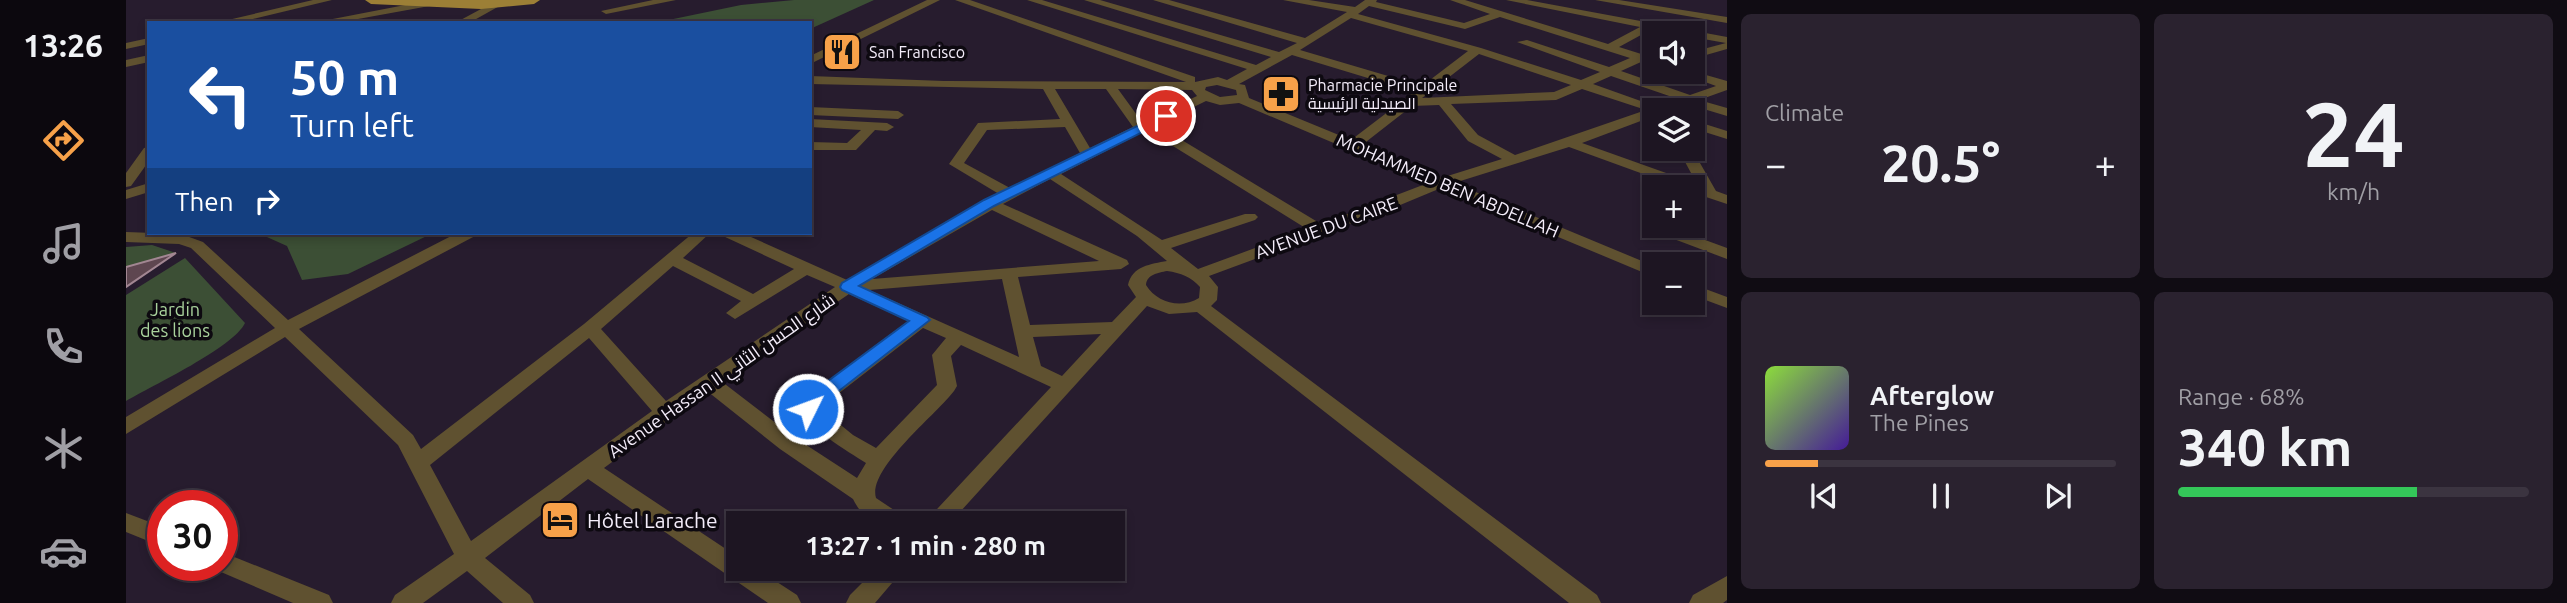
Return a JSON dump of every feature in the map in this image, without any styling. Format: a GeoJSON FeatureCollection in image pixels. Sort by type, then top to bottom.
{"type":"FeatureCollection","features":[{"type":"Feature","properties":{"kind":"main road"},"geometry":{"type":"LineString","coordinates":[[371,0],[498,5],[534,0]]}},
{"type":"Feature","properties":{"kind":"street"},"geometry":{"type":"LineString","coordinates":[[229,21],[327,0]]}},
{"type":"Feature","properties":{"kind":"street"},"geometry":{"type":"LineString","coordinates":[[606,11],[671,0]]}},
{"type":"Feature","properties":{"kind":"street"},"geometry":{"type":"LineString","coordinates":[[812,60],[934,0]]}},
{"type":"Feature","properties":{"kind":"street"},"geometry":{"type":"LineString","coordinates":[[960,0],[1028,22],[1201,89]]}},
{"type":"Feature","properties":{"kind":"street"},"geometry":{"type":"LineString","coordinates":[[1032,0],[1258,69]]}},
{"type":"Feature","properties":{"kind":"street"},"geometry":{"type":"LineString","coordinates":[[1028,22],[1081,0]]}},
{"type":"Feature","properties":{"kind":"street"},"geometry":{"type":"LineString","coordinates":[[1089,0],[1424,91]]}},
{"type":"Feature","properties":{"kind":"street"},"geometry":{"type":"LineString","coordinates":[[1158,0],[1307,42]]}},
{"type":"Feature","properties":{"kind":"street"},"geometry":{"type":"LineString","coordinates":[[1289,0],[1308,1],[1354,13],[1642,105]]}},
{"type":"Feature","properties":{"kind":"street"},"geometry":{"type":"LineString","coordinates":[[1455,0],[1473,2],[1500,14],[1640,58]]}},
{"type":"Feature","properties":{"kind":"street"},"geometry":{"type":"LineString","coordinates":[[1511,0],[1547,3],[1642,24]]}},
{"type":"Feature","properties":{"kind":"street"},"geometry":{"type":"LineString","coordinates":[[1600,0],[1727,20]]}},
{"type":"Feature","properties":{"kind":"street"},"geometry":{"type":"LineString","coordinates":[[1231,83],[1307,42],[1370,1],[1465,26]]}},
{"type":"Feature","properties":{"kind":"street"},"geometry":{"type":"LineString","coordinates":[[1688,21],[1686,5],[1689,2]]}},
{"type":"Feature","properties":{"kind":"street"},"geometry":{"type":"LineString","coordinates":[[328,21],[431,3]]}},
{"type":"Feature","properties":{"kind":"street"},"geometry":{"type":"LineString","coordinates":[[464,21],[498,5]]}},
{"type":"Feature","properties":{"kind":"street"},"geometry":{"type":"LineString","coordinates":[[1447,41],[1465,26],[1500,14]]}},
{"type":"Feature","properties":{"kind":"street"},"geometry":{"type":"LineString","coordinates":[[1609,48],[1642,30]]}},
{"type":"Feature","properties":{"kind":"street"},"geometry":{"type":"LineString","coordinates":[[1492,55],[1553,31]]}},
{"type":"Feature","properties":{"kind":"street"},"geometry":{"type":"LineString","coordinates":[[1705,36],[1727,40]]}},
{"type":"Feature","properties":{"kind":"street"},"geometry":{"type":"LineString","coordinates":[[126,47],[147,42]]}},
{"type":"Feature","properties":{"kind":"street"},"geometry":{"type":"LineString","coordinates":[[1523,43],[1686,98]]}},
{"type":"Feature","properties":{"kind":"street"},"geometry":{"type":"LineString","coordinates":[[1705,52],[1727,46]]}},
{"type":"Feature","properties":{"kind":"street"},"geometry":{"type":"LineString","coordinates":[[1353,145],[1477,50]]}},
{"type":"Feature","properties":{"kind":"street"},"geometry":{"type":"LineString","coordinates":[[1410,102],[1548,97],[1640,58]]}},
{"type":"Feature","properties":{"kind":"street"},"geometry":{"type":"LineString","coordinates":[[126,64],[147,59]]}},
{"type":"Feature","properties":{"kind":"street"},"geometry":{"type":"LineString","coordinates":[[126,69],[147,68]]}},
{"type":"Feature","properties":{"kind":"street"},"geometry":{"type":"LineString","coordinates":[[1705,79],[1727,86]]}},
{"type":"Feature","properties":{"kind":"street"},"geometry":{"type":"LineString","coordinates":[[812,80],[1108,84],[1201,89],[1212,81],[1231,83],[1244,91],[1241,99]]}},
{"type":"Feature","properties":{"kind":"street"},"geometry":{"type":"LineString","coordinates":[[1108,84],[1144,127],[1318,230]]}},
{"type":"Feature","properties":{"kind":"street"},"geometry":{"type":"LineString","coordinates":[[1046,85],[1087,154]]}},
{"type":"Feature","properties":{"kind":"street","name":"AVENUE DU CAIRE"},"geometry":{"type":"LineString","coordinates":[[1692,98],[1727,86]]}},
{"type":"Feature","properties":{"kind":"street","name":"MOHAMMED BEN ABDELLAH"},"geometry":{"type":"LineString","coordinates":[[1201,89],[1224,101],[1241,99],[1642,267]]}},
{"type":"Feature","properties":{"kind":"street","name":"Avenue Hassan II شارع الحسن الثاني"},"geometry":{"type":"LineString","coordinates":[[404,603],[663,411],[848,287],[989,203],[1144,127],[1201,89]]}},
{"type":"Feature","properties":{"kind":"street"},"geometry":{"type":"LineString","coordinates":[[1443,102],[1473,138],[1514,160]]}},
{"type":"Feature","properties":{"kind":"street"},"geometry":{"type":"LineString","coordinates":[[1705,104],[1727,112]]}},
{"type":"Feature","properties":{"kind":"street"},"geometry":{"type":"LineString","coordinates":[[812,111],[898,115]]}},
{"type":"Feature","properties":{"kind":"street","name":"AVENUE DU CAIRE"},"geometry":{"type":"LineString","coordinates":[[1193,273],[1318,230],[1442,182],[1569,143],[1642,116]]}},
{"type":"Feature","properties":{"kind":"street"},"geometry":{"type":"LineString","coordinates":[[812,122],[887,127]]}},
{"type":"Feature","properties":{"kind":"street"},"geometry":{"type":"LineString","coordinates":[[1008,193],[956,164],[984,126],[1069,123]]}},
{"type":"Feature","properties":{"kind":"street"},"geometry":{"type":"LineString","coordinates":[[812,146],[850,147],[872,126]]}},
{"type":"Feature","properties":{"kind":"street"},"geometry":{"type":"LineString","coordinates":[[1705,128],[1727,135]]}},
{"type":"Feature","properties":{"kind":"street"},"geometry":{"type":"LineString","coordinates":[[1569,143],[1658,175]]}},
{"type":"Feature","properties":{"kind":"street"},"geometry":{"type":"LineString","coordinates":[[126,183],[147,154]]}},
{"type":"Feature","properties":{"kind":"street"},"geometry":{"type":"LineString","coordinates":[[1692,161],[1710,194]]}},
{"type":"Feature","properties":{"kind":"street"},"geometry":{"type":"LineString","coordinates":[[1050,173],[1160,246],[1209,287],[1210,294],[1200,306]]}},
{"type":"Feature","properties":{"kind":"street"},"geometry":{"type":"LineString","coordinates":[[126,195],[147,188]]}},
{"type":"Feature","properties":{"kind":"street"},"geometry":{"type":"LineString","coordinates":[[1705,192],[1727,200]]}},
{"type":"Feature","properties":{"kind":"street"},"geometry":{"type":"LineString","coordinates":[[989,203],[1141,274]]}},
{"type":"Feature","properties":{"kind":"street"},"geometry":{"type":"LineString","coordinates":[[1160,246],[1250,217]]}},
{"type":"Feature","properties":{"kind":"street"},"geometry":{"type":"LineString","coordinates":[[126,427],[287,327],[464,235]]}},
{"type":"Feature","properties":{"kind":"street"},"geometry":{"type":"LineString","coordinates":[[418,463],[590,328],[700,235]]}},
{"type":"Feature","properties":{"kind":"street"},"geometry":{"type":"LineString","coordinates":[[733,235],[1065,385]]}},
{"type":"Feature","properties":{"kind":"street"},"geometry":{"type":"LineString","coordinates":[[126,237],[181,239],[197,245],[287,327],[406,440],[468,558],[521,603]]}},
{"type":"Feature","properties":{"kind":"street"},"geometry":{"type":"LineString","coordinates":[[1685,238],[1727,254]]}},
{"type":"Feature","properties":{"kind":"street"},"geometry":{"type":"LineString","coordinates":[[671,258],[754,301]]}},
{"type":"Feature","properties":{"kind":"street"},"geometry":{"type":"LineString","coordinates":[[848,287],[1121,264]]}},
{"type":"Feature","properties":{"kind":"street"},"geometry":{"type":"LineString","coordinates":[[1193,273],[1167,266],[1156,267],[1141,274],[1137,285],[1146,298],[1173,309],[1200,306],[1588,603]]}},
{"type":"Feature","properties":{"kind":"street"},"geometry":{"type":"LineString","coordinates":[[735,313],[806,268]]}},
{"type":"Feature","properties":{"kind":"street"},"geometry":{"type":"LineString","coordinates":[[1009,274],[1031,370]]}},
{"type":"Feature","properties":{"kind":"street"},"geometry":{"type":"LineString","coordinates":[[1705,294],[1727,303]]}},
{"type":"Feature","properties":{"kind":"street"},"geometry":{"type":"LineString","coordinates":[[947,511],[1146,298]]}},
{"type":"Feature","properties":{"kind":"street"},"geometry":{"type":"LineString","coordinates":[[880,461],[846,440],[808,409],[808,406],[921,320]]}},
{"type":"Feature","properties":{"kind":"street"},"geometry":{"type":"LineString","coordinates":[[590,328],[663,411]]}},
{"type":"Feature","properties":{"kind":"street"},"geometry":{"type":"LineString","coordinates":[[1023,331],[1119,328]]}},
{"type":"Feature","properties":{"kind":"street"},"geometry":{"type":"LineString","coordinates":[[862,492],[868,477],[880,461],[945,390],[947,386],[941,355],[958,337]]}},
{"type":"Feature","properties":{"kind":"street"},"geometry":{"type":"LineString","coordinates":[[707,382],[787,443],[862,492],[871,507],[877,511]]}},
{"type":"Feature","properties":{"kind":"street"},"geometry":{"type":"LineString","coordinates":[[588,468],[788,603]]}},
{"type":"Feature","properties":{"kind":"street"},"geometry":{"type":"LineString","coordinates":[[126,522],[147,531]]}},
{"type":"Feature","properties":{"kind":"street"},"geometry":{"type":"LineString","coordinates":[[238,569],[320,603]]}},
{"type":"Feature","properties":{"kind":"street"},"geometry":{"type":"LineString","coordinates":[[859,603],[880,581]]}},
{"type":"Feature","properties":{"kind":"street"},"geometry":{"type":"LineString","coordinates":[[1702,603],[1727,587]]}},
{"type":"Feature","properties":{"kind":"green space"},"geometry":{"type":"Polygon","coordinates":[[[794,0],[874,0],[812,28],[812,21],[664,21],[741,5],[794,0]]]}},
{"type":"Feature","properties":{"kind":"green space"},"geometry":{"type":"Polygon","coordinates":[[[262,235],[429,235],[348,274],[302,280],[287,246],[262,235]]]}},
{"type":"Feature","properties":{"kind":"green space"},"geometry":{"type":"Polygon","coordinates":[[[152,245],[176,253],[126,267],[126,247],[152,245]]]}},
{"type":"Feature","properties":{"kind":"green space","name":"Jardin des lions"},"geometry":{"type":"Polygon","coordinates":[[[185,258],[245,323],[238,333],[209,354],[126,401],[126,295],[185,258]]]}},
{"type":"Feature","properties":{"kind":"building"},"geometry":{"type":"Polygon","coordinates":[[[176,253],[126,287],[126,267],[176,253]]]}},
{"type":"Feature","properties":{"kind":"place","name":"San Francisco"},"geometry":{"type":"Point","coordinates":[842,52]}},
{"type":"Feature","properties":{"kind":"place","name":"Pharmacie Principale الصيدلية الرئيسية"},"geometry":{"type":"Point","coordinates":[1281,94]}},
{"type":"Feature","properties":{"kind":"place","name":"Hôtel Larache"},"geometry":{"type":"Point","coordinates":[560,520]}},
{"type":"Feature","properties":{"kind":"route"},"geometry":{"type":"LineString","coordinates":[[808,409],[808,406],[921,320],[848,287],[989,203],[1166,116]]}}]}
